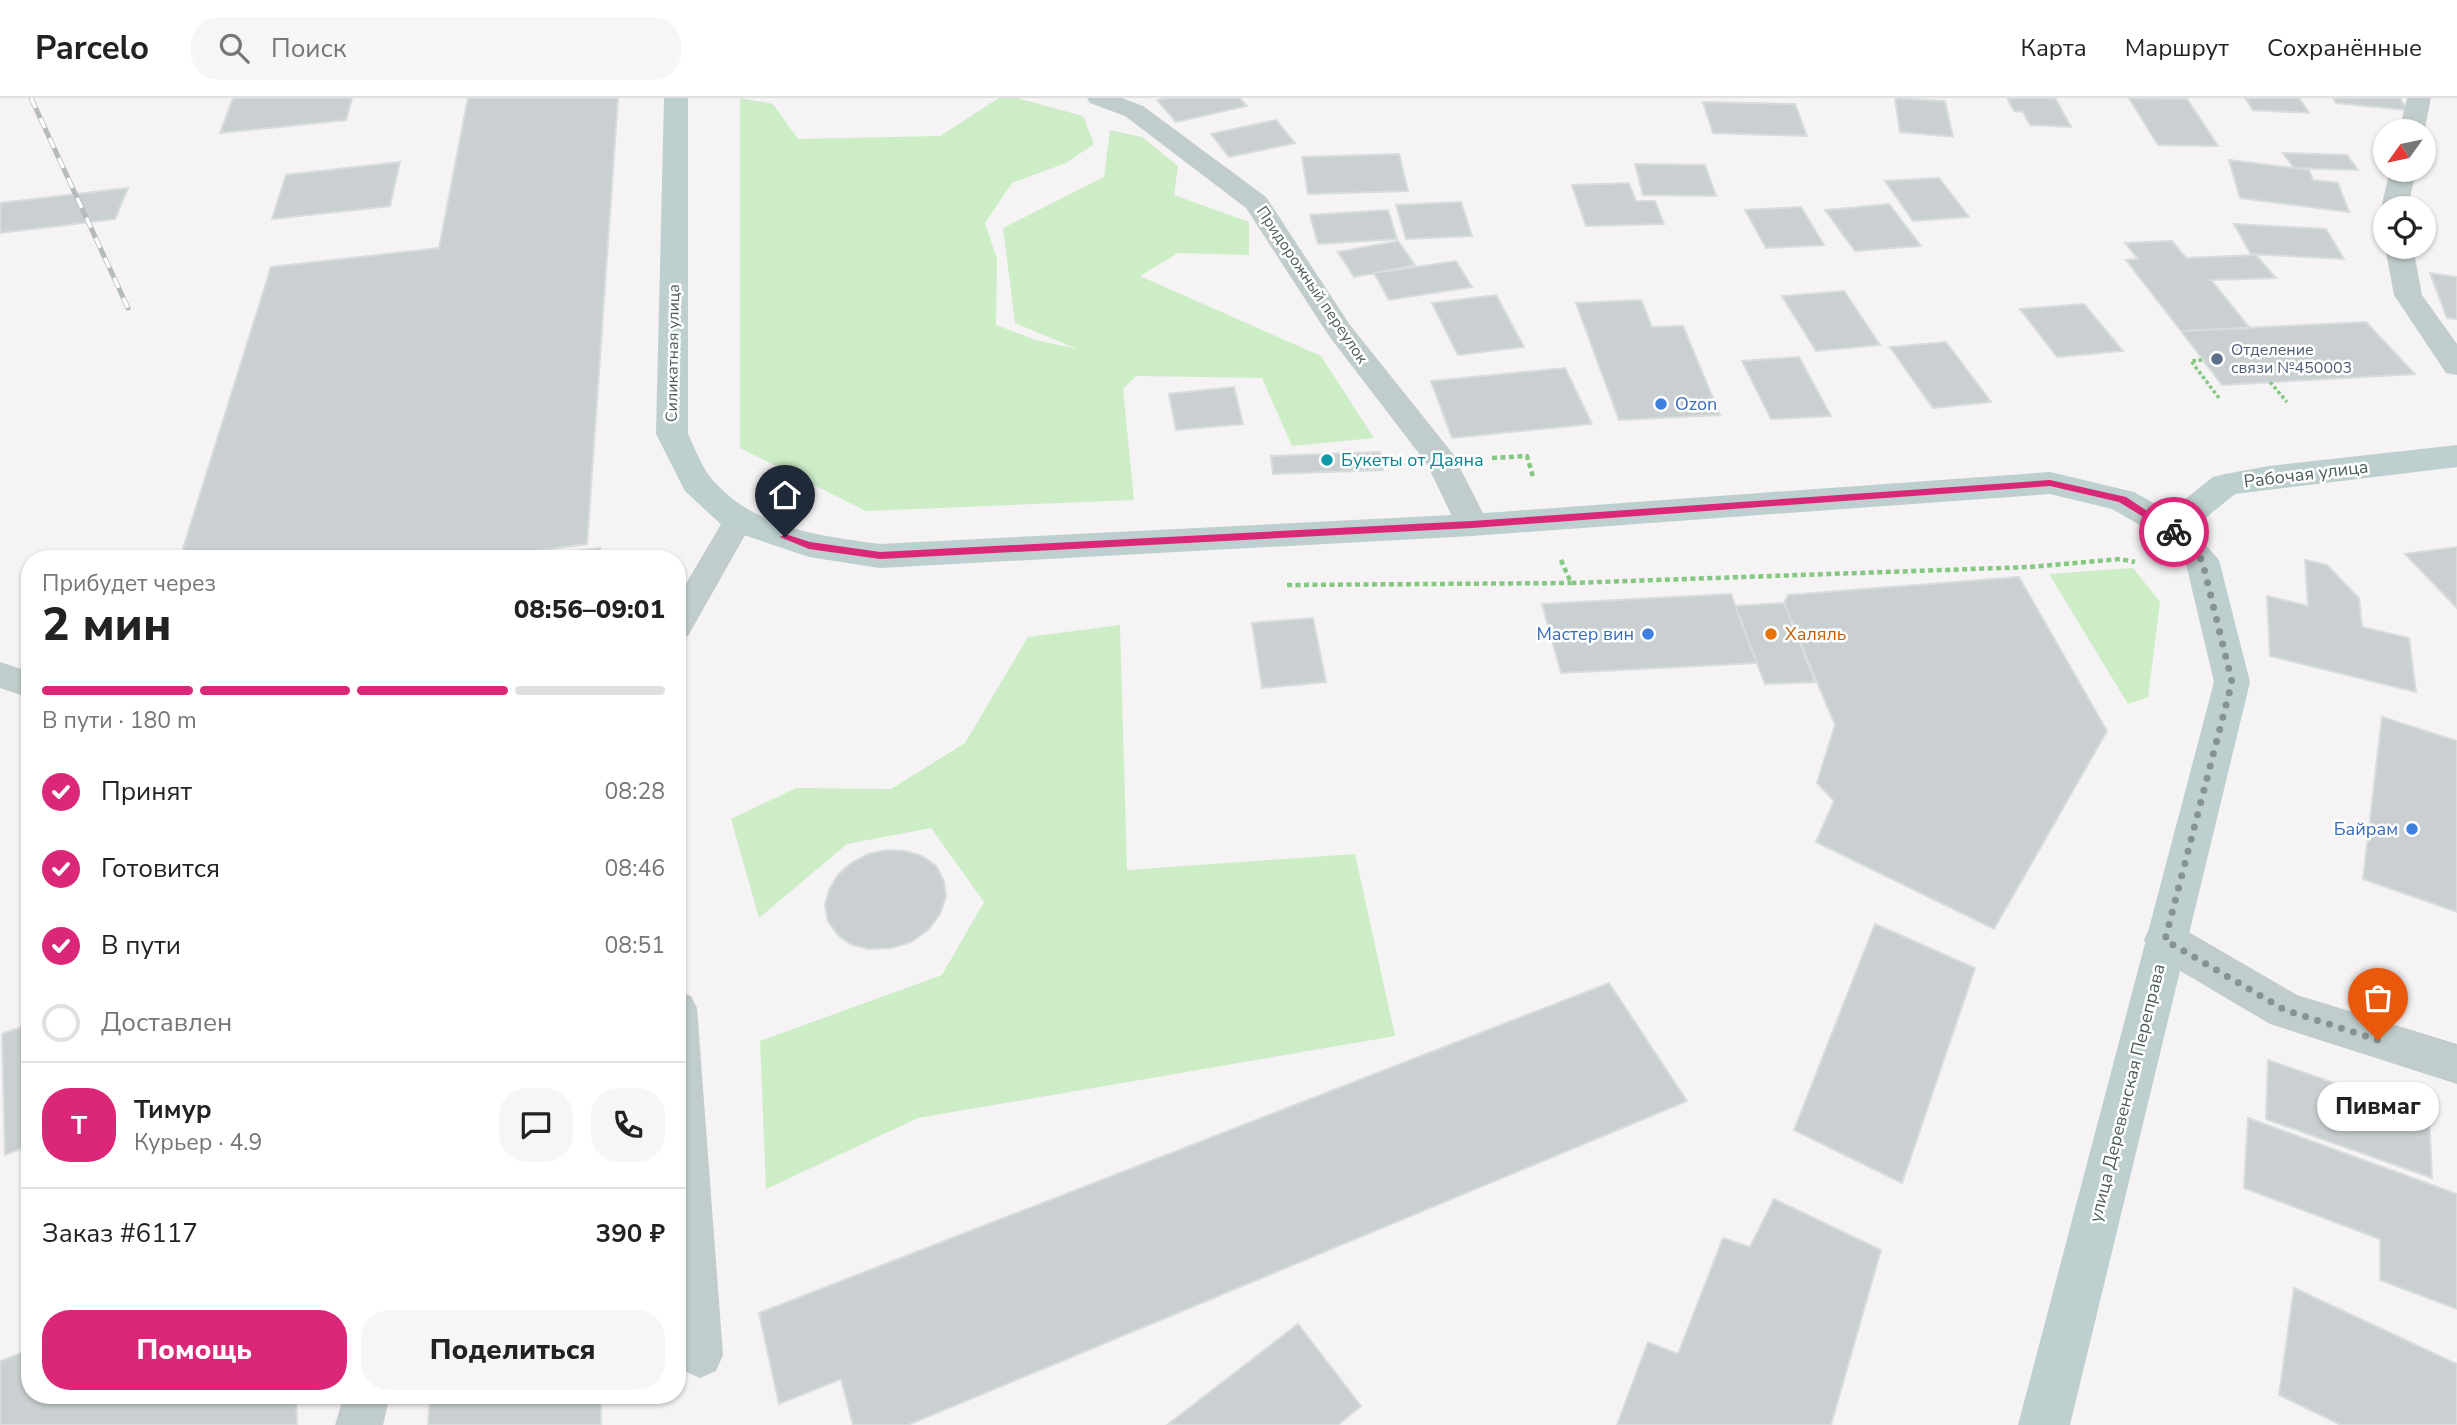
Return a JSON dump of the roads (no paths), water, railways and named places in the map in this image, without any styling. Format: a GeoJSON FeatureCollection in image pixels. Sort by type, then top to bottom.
{"type":"FeatureCollection","features":[{"type":"Feature","properties":{"kind":"street","name":"Силикатная улица"},"geometry":{"type":"LineString","coordinates":[[676,98],[672,434],[697,483],[738,521],[809,545],[880,556],[1472,524]]}},
{"type":"Feature","properties":{"kind":"street","name":"Придорожный переулок"},"geometry":{"type":"LineString","coordinates":[[1099,98],[1134,111],[1256,203],[1339,330],[1442,461],[1472,524]]}},
{"type":"Feature","properties":{"kind":"street"},"geometry":{"type":"LineString","coordinates":[[2415,119],[2419,98]]}},
{"type":"Feature","properties":{"kind":"street"},"geometry":{"type":"LineString","coordinates":[[2401,259],[2408,295],[2457,366]]}},
{"type":"Feature","properties":{"kind":"street","name":"Рабочая улица"},"geometry":{"type":"LineString","coordinates":[[2171,528],[2225,485],[2269,477],[2457,456]]}},
{"type":"Feature","properties":{"kind":"street"},"geometry":{"type":"LineString","coordinates":[[1472,524],[2050,483],[2122,500],[2171,528]]}},
{"type":"Feature","properties":{"kind":"street","name":"улица Деревенская Переправа"},"geometry":{"type":"LineString","coordinates":[[2045,1425],[2232,682],[2202,560],[2171,528]]}},
{"type":"Feature","properties":{"kind":"street"},"geometry":{"type":"LineString","coordinates":[[2165,940],[2285,1010],[2457,1064]]}},
{"type":"Feature","properties":{"kind":"lane"},"geometry":{"type":"LineString","coordinates":[[686,612],[738,521]]}},
{"type":"Feature","properties":{"kind":"lane"},"geometry":{"type":"LineString","coordinates":[[0,674],[21,682]]}},
{"type":"Feature","properties":{"kind":"lane"},"geometry":{"type":"LineString","coordinates":[[686,1154],[700,1355]]}},
{"type":"Feature","properties":{"kind":"lane"},"geometry":{"type":"LineString","coordinates":[[359,1425],[365,1404]]}},
{"type":"Feature","properties":{"kind":"railway"},"geometry":{"type":"LineString","coordinates":[[31,98],[128,308]]}},
{"type":"Feature","properties":{"kind":"place","name":"Отделение связи №450003"},"geometry":{"type":"Point","coordinates":[2217,359]}},
{"type":"Feature","properties":{"kind":"place","name":"Ozon"},"geometry":{"type":"Point","coordinates":[1661,404]}},
{"type":"Feature","properties":{"kind":"place","name":"Букеты от Даяна"},"geometry":{"type":"Point","coordinates":[1327,460]}},
{"type":"Feature","properties":{"kind":"place","name":"Мастер вин"},"geometry":{"type":"Point","coordinates":[1648,634]}},
{"type":"Feature","properties":{"kind":"place","name":"Халяль"},"geometry":{"type":"Point","coordinates":[1771,634]}},
{"type":"Feature","properties":{"kind":"place","name":"Байрам"},"geometry":{"type":"Point","coordinates":[2412,829]}},
{"type":"Feature","properties":{"kind":"place","name":"Пивмаг"},"geometry":{"type":"Point","coordinates":[2378,1040]}}]}
